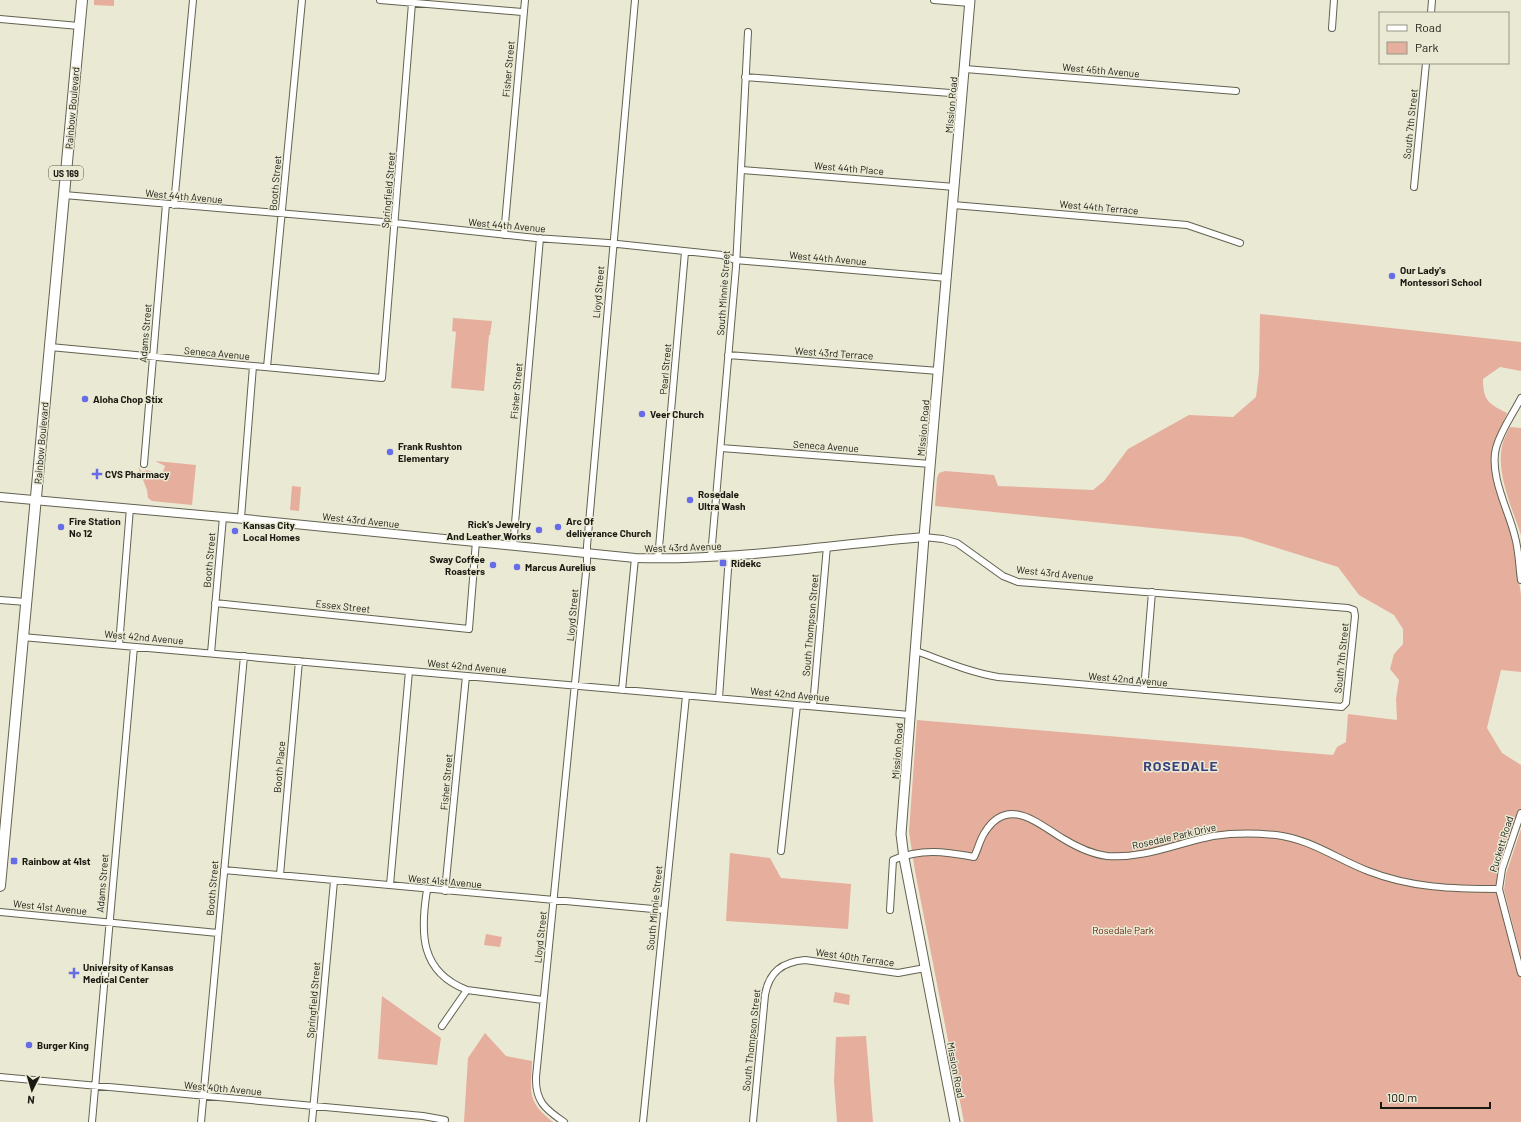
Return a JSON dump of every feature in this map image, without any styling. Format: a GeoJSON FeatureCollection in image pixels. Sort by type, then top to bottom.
{"type":"FeatureCollection","features":[{"type":"Feature","properties":{"kind":"main road","name":"Rainbow Boulevard"},"geometry":{"type":"LineString","coordinates":[[0,886],[82,0]]}},
{"type":"Feature","properties":{"kind":"main road","name":"Mission Road"},"geometry":{"type":"LineString","coordinates":[[955,1122],[904,858],[901,834],[924,537],[970,2]]}},
{"type":"Feature","properties":{"kind":"street"},"geometry":{"type":"LineString","coordinates":[[174,205],[193,0]]}},
{"type":"Feature","properties":{"kind":"street","name":"Booth Street"},"geometry":{"type":"LineString","coordinates":[[267,367],[302,0]]}},
{"type":"Feature","properties":{"kind":"street"},"geometry":{"type":"LineString","coordinates":[[380,0],[522,12]]}},
{"type":"Feature","properties":{"kind":"street","name":"Fisher Street"},"geometry":{"type":"LineString","coordinates":[[504,235],[522,12],[525,0]]}},
{"type":"Feature","properties":{"kind":"street","name":"Lloyd Street"},"geometry":{"type":"LineString","coordinates":[[564,1122],[547,1109],[540,1100],[536,1086],[543,1000],[588,554],[587,538],[612,243],[635,0]]}},
{"type":"Feature","properties":{"kind":"street"},"geometry":{"type":"LineString","coordinates":[[934,0],[970,2]]}},
{"type":"Feature","properties":{"kind":"street"},"geometry":{"type":"LineString","coordinates":[[1332,28],[1334,0]]}},
{"type":"Feature","properties":{"kind":"street"},"geometry":{"type":"LineString","coordinates":[[1431,12],[1432,0]]}},
{"type":"Feature","properties":{"kind":"street","name":"Springfield Street"},"geometry":{"type":"LineString","coordinates":[[382,378],[412,3]]}},
{"type":"Feature","properties":{"kind":"street"},"geometry":{"type":"LineString","coordinates":[[0,19],[79,26]]}},
{"type":"Feature","properties":{"kind":"street","name":"South Minnie Street"},"geometry":{"type":"LineString","coordinates":[[711,556],[721,448],[742,170],[748,32]]}},
{"type":"Feature","properties":{"kind":"street","name":"South 7th Street"},"geometry":{"type":"LineString","coordinates":[[1414,186],[1426,64]]}},
{"type":"Feature","properties":{"kind":"street","name":"West 45th Avenue"},"geometry":{"type":"LineString","coordinates":[[965,69],[1236,91]]}},
{"type":"Feature","properties":{"kind":"street"},"geometry":{"type":"LineString","coordinates":[[745,78],[963,94]]}},
{"type":"Feature","properties":{"kind":"street","name":"West 44th Place"},"geometry":{"type":"LineString","coordinates":[[742,170],[955,187]]}},
{"type":"Feature","properties":{"kind":"street","name":"West 44th Avenue"},"geometry":{"type":"LineString","coordinates":[[64,195],[395,223],[504,235],[612,243],[722,255],[735,260],[947,278]]}},
{"type":"Feature","properties":{"kind":"street","name":"Adams Street"},"geometry":{"type":"LineString","coordinates":[[144,464],[166,204]]}},
{"type":"Feature","properties":{"kind":"street","name":"West 44th Terrace"},"geometry":{"type":"LineString","coordinates":[[953,205],[1187,226],[1240,243]]}},
{"type":"Feature","properties":{"kind":"street","name":"Fisher Street"},"geometry":{"type":"LineString","coordinates":[[513,546],[540,238]]}},
{"type":"Feature","properties":{"kind":"street","name":"Pearl Street"},"geometry":{"type":"LineString","coordinates":[[658,559],[685,252]]}},
{"type":"Feature","properties":{"kind":"street","name":"Seneca Avenue"},"geometry":{"type":"LineString","coordinates":[[50,347],[382,378]]}},
{"type":"Feature","properties":{"kind":"street","name":"West 43rd Terrace"},"geometry":{"type":"LineString","coordinates":[[728,356],[939,371]]}},
{"type":"Feature","properties":{"kind":"street"},"geometry":{"type":"LineString","coordinates":[[241,518],[253,366]]}},
{"type":"Feature","properties":{"kind":"street"},"geometry":{"type":"LineString","coordinates":[[1521,398],[1500,434],[1496,449],[1496,468],[1501,494],[1516,538],[1521,580]]}},
{"type":"Feature","properties":{"kind":"street","name":"Seneca Avenue"},"geometry":{"type":"LineString","coordinates":[[721,448],[931,464]]}},
{"type":"Feature","properties":{"kind":"street","name":"West 43rd Avenue"},"geometry":{"type":"LineString","coordinates":[[0,497],[241,518],[476,541],[588,554],[658,559],[729,555],[924,537],[943,539],[957,543],[1003,576],[1018,582],[1348,608],[1354,610]]}},
{"type":"Feature","properties":{"kind":"street"},"geometry":{"type":"LineString","coordinates":[[118,645],[130,508]]}},
{"type":"Feature","properties":{"kind":"street","name":"Booth Street"},"geometry":{"type":"LineString","coordinates":[[211,653],[223,517]]}},
{"type":"Feature","properties":{"kind":"street","name":"Essex Street"},"geometry":{"type":"LineString","coordinates":[[215,603],[469,629],[476,541]]}},
{"type":"Feature","properties":{"kind":"street","name":"South Thompson Street"},"geometry":{"type":"LineString","coordinates":[[813,706],[827,546]]}},
{"type":"Feature","properties":{"kind":"street"},"geometry":{"type":"LineString","coordinates":[[719,698],[729,555]]}},
{"type":"Feature","properties":{"kind":"street"},"geometry":{"type":"LineString","coordinates":[[622,690],[635,558]]}},
{"type":"Feature","properties":{"kind":"street"},"geometry":{"type":"LineString","coordinates":[[1144,690],[1152,592]]}},
{"type":"Feature","properties":{"kind":"street"},"geometry":{"type":"LineString","coordinates":[[0,600],[26,602]]}},
{"type":"Feature","properties":{"kind":"street","name":"South 7th Street"},"geometry":{"type":"LineString","coordinates":[[1342,707],[1346,703],[1354,610]]}},
{"type":"Feature","properties":{"kind":"street","name":"West 42nd Avenue"},"geometry":{"type":"LineString","coordinates":[[22,637],[409,670],[910,716]]}},
{"type":"Feature","properties":{"kind":"street","name":"Adams Street"},"geometry":{"type":"LineString","coordinates":[[92,1122],[134,647]]}},
{"type":"Feature","properties":{"kind":"street","name":"West 42nd Avenue"},"geometry":{"type":"LineString","coordinates":[[916,651],[974,673],[998,677],[1342,707]]}},
{"type":"Feature","properties":{"kind":"street","name":"Booth Street"},"geometry":{"type":"LineString","coordinates":[[201,1122],[244,656]]}},
{"type":"Feature","properties":{"kind":"street","name":"Booth Place"},"geometry":{"type":"LineString","coordinates":[[280,875],[299,661]]}},
{"type":"Feature","properties":{"kind":"street"},"geometry":{"type":"LineString","coordinates":[[390,885],[409,670]]}},
{"type":"Feature","properties":{"kind":"street","name":"Fisher Street"},"geometry":{"type":"LineString","coordinates":[[445,891],[466,676]]}},
{"type":"Feature","properties":{"kind":"street","name":"South Minnie Street"},"geometry":{"type":"LineString","coordinates":[[643,1122],[686,696]]}},
{"type":"Feature","properties":{"kind":"street"},"geometry":{"type":"LineString","coordinates":[[781,851],[797,705]]}},
{"type":"Feature","properties":{"kind":"street","name":"Puckett Road"},"geometry":{"type":"LineString","coordinates":[[1521,813],[1502,869],[1499,889],[1521,973]]}},
{"type":"Feature","properties":{"kind":"street","name":"Rosedale Park Drive"},"geometry":{"type":"LineString","coordinates":[[904,858],[915,852],[924,851],[948,852],[974,857],[985,832],[995,819],[1008,815],[1022,814],[1036,820],[1062,838],[1084,849],[1105,856],[1129,856],[1166,850],[1213,836],[1253,833],[1278,835],[1300,840],[1368,871],[1415,885],[1453,889],[1499,889]]}},
{"type":"Feature","properties":{"kind":"street"},"geometry":{"type":"LineString","coordinates":[[890,910],[892,863],[895,860],[904,858]]}},
{"type":"Feature","properties":{"kind":"street","name":"West 41st Avenue"},"geometry":{"type":"LineString","coordinates":[[224,870],[390,885],[427,890],[664,910]]}},
{"type":"Feature","properties":{"kind":"street","name":"Springfield Street"},"geometry":{"type":"LineString","coordinates":[[312,1122],[334,881]]}},
{"type":"Feature","properties":{"kind":"street"},"geometry":{"type":"LineString","coordinates":[[427,890],[422,930],[425,945],[430,958],[440,973],[448,980],[468,990],[543,1000]]}},
{"type":"Feature","properties":{"kind":"street","name":"West 41st Avenue"},"geometry":{"type":"LineString","coordinates":[[0,912],[218,933]]}},
{"type":"Feature","properties":{"kind":"street","name":"West 40th Terrace"},"geometry":{"type":"LineString","coordinates":[[783,967],[792,961],[805,960],[898,973],[925,968]]}},
{"type":"Feature","properties":{"kind":"street","name":"South Thompson Street"},"geometry":{"type":"LineString","coordinates":[[753,1122],[765,995],[774,973],[783,967]]}},
{"type":"Feature","properties":{"kind":"street"},"geometry":{"type":"LineString","coordinates":[[442,1026],[468,990]]}},
{"type":"Feature","properties":{"kind":"street","name":"West 40th Avenue"},"geometry":{"type":"LineString","coordinates":[[0,1078],[313,1106],[422,1119],[445,1120]]}},
{"type":"Feature","properties":{"kind":"green space"},"geometry":{"type":"Polygon","coordinates":[[[94,0],[114,0],[114,6],[94,5],[94,0]]]}},
{"type":"Feature","properties":{"kind":"green space","name":"Rosedale Park"},"geometry":{"type":"Polygon","coordinates":[[[1260,314],[1521,342],[1521,371],[1500,367],[1483,379],[1483,386],[1488,401],[1507,413],[1496,440],[1493,468],[1514,546],[1521,595],[1521,672],[1501,670],[1487,728],[1502,753],[1521,765],[1521,813],[1499,889],[1521,973],[1521,1122],[964,1122],[915,871],[909,832],[917,720],[1333,755],[1337,747],[1346,742],[1348,714],[1397,720],[1396,699],[1399,680],[1390,669],[1394,654],[1403,644],[1403,629],[1394,615],[1359,595],[1338,567],[1242,537],[935,506],[937,478],[939,473],[945,471],[994,475],[998,486],[1093,490],[1104,481],[1128,449],[1189,415],[1233,417],[1256,397],[1259,373],[1260,314]]]}},
{"type":"Feature","properties":{"kind":"green space"},"geometry":{"type":"Polygon","coordinates":[[[453,318],[492,321],[489,335],[484,391],[451,388],[456,332],[452,331],[453,318]]]}},
{"type":"Feature","properties":{"kind":"green space"},"geometry":{"type":"Polygon","coordinates":[[[1510,427],[1521,428],[1521,535],[1506,492],[1501,468],[1503,444],[1510,427]]]}},
{"type":"Feature","properties":{"kind":"green space"},"geometry":{"type":"Polygon","coordinates":[[[155,461],[196,465],[192,505],[152,501],[148,498],[147,490],[138,467],[142,472],[147,470],[162,475],[165,466],[155,461]]]}},
{"type":"Feature","properties":{"kind":"green space"},"geometry":{"type":"Polygon","coordinates":[[[292,486],[301,487],[299,511],[290,510],[292,486]]]}},
{"type":"Feature","properties":{"kind":"green space"},"geometry":{"type":"Polygon","coordinates":[[[1521,829],[1521,957],[1504,890],[1506,874],[1521,829]]]}},
{"type":"Feature","properties":{"kind":"green space"},"geometry":{"type":"Polygon","coordinates":[[[730,853],[770,858],[781,878],[851,884],[848,929],[726,921],[730,853]]]}},
{"type":"Feature","properties":{"kind":"green space"},"geometry":{"type":"Polygon","coordinates":[[[486,934],[502,937],[500,947],[484,945],[486,934]]]}},
{"type":"Feature","properties":{"kind":"green space"},"geometry":{"type":"Polygon","coordinates":[[[835,992],[850,995],[849,1005],[833,1002],[835,992]]]}},
{"type":"Feature","properties":{"kind":"green space"},"geometry":{"type":"Polygon","coordinates":[[[382,996],[441,1038],[437,1065],[378,1059],[382,996]]]}},
{"type":"Feature","properties":{"kind":"green space"},"geometry":{"type":"Polygon","coordinates":[[[485,1033],[506,1056],[532,1061],[531,1088],[534,1102],[544,1115],[553,1122],[464,1122],[468,1058],[485,1033]]]}},
{"type":"Feature","properties":{"kind":"green space"},"geometry":{"type":"Polygon","coordinates":[[[866,1036],[873,1122],[837,1122],[834,1081],[836,1037],[866,1036]]]}},
{"type":"Feature","properties":{"kind":"place","name":"Our Lady's Montessori School"},"geometry":{"type":"Point","coordinates":[1392,276]}},
{"type":"Feature","properties":{"kind":"place","name":"Aloha Chop Stix"},"geometry":{"type":"Point","coordinates":[85,399]}},
{"type":"Feature","properties":{"kind":"place","name":"Veer Church"},"geometry":{"type":"Point","coordinates":[642,414]}},
{"type":"Feature","properties":{"kind":"place","name":"Frank Rushton Elementary"},"geometry":{"type":"Point","coordinates":[390,452]}},
{"type":"Feature","properties":{"kind":"place","name":"CVS Pharmacy"},"geometry":{"type":"Point","coordinates":[97,474]}},
{"type":"Feature","properties":{"kind":"place","name":"Rosedale Ultra Wash"},"geometry":{"type":"Point","coordinates":[690,500]}},
{"type":"Feature","properties":{"kind":"place","name":"Fire Station No 12"},"geometry":{"type":"Point","coordinates":[61,527]}},
{"type":"Feature","properties":{"kind":"place","name":"Arc Of deliverance Church"},"geometry":{"type":"Point","coordinates":[558,527]}},
{"type":"Feature","properties":{"kind":"place","name":"Rick's Jewelry And Leather Works"},"geometry":{"type":"Point","coordinates":[539,530]}},
{"type":"Feature","properties":{"kind":"place","name":"Kansas City Local Homes"},"geometry":{"type":"Point","coordinates":[235,531]}},
{"type":"Feature","properties":{"kind":"place","name":"Ridekc"},"geometry":{"type":"Point","coordinates":[723,563]}},
{"type":"Feature","properties":{"kind":"place","name":"Sway Coffee Roasters"},"geometry":{"type":"Point","coordinates":[493,565]}},
{"type":"Feature","properties":{"kind":"place","name":"Marcus Aurelius"},"geometry":{"type":"Point","coordinates":[517,567]}},
{"type":"Feature","properties":{"kind":"place","name":"Rainbow at 41st"},"geometry":{"type":"Point","coordinates":[14,861]}},
{"type":"Feature","properties":{"kind":"place","name":"University of Kansas Medical Center"},"geometry":{"type":"Point","coordinates":[74,973]}},
{"type":"Feature","properties":{"kind":"place","name":"Burger King"},"geometry":{"type":"Point","coordinates":[29,1045]}},
{"type":"Feature","properties":{"kind":"district","name":"ROSEDALE"},"geometry":{"type":"Point","coordinates":[1181,765]}}]}
